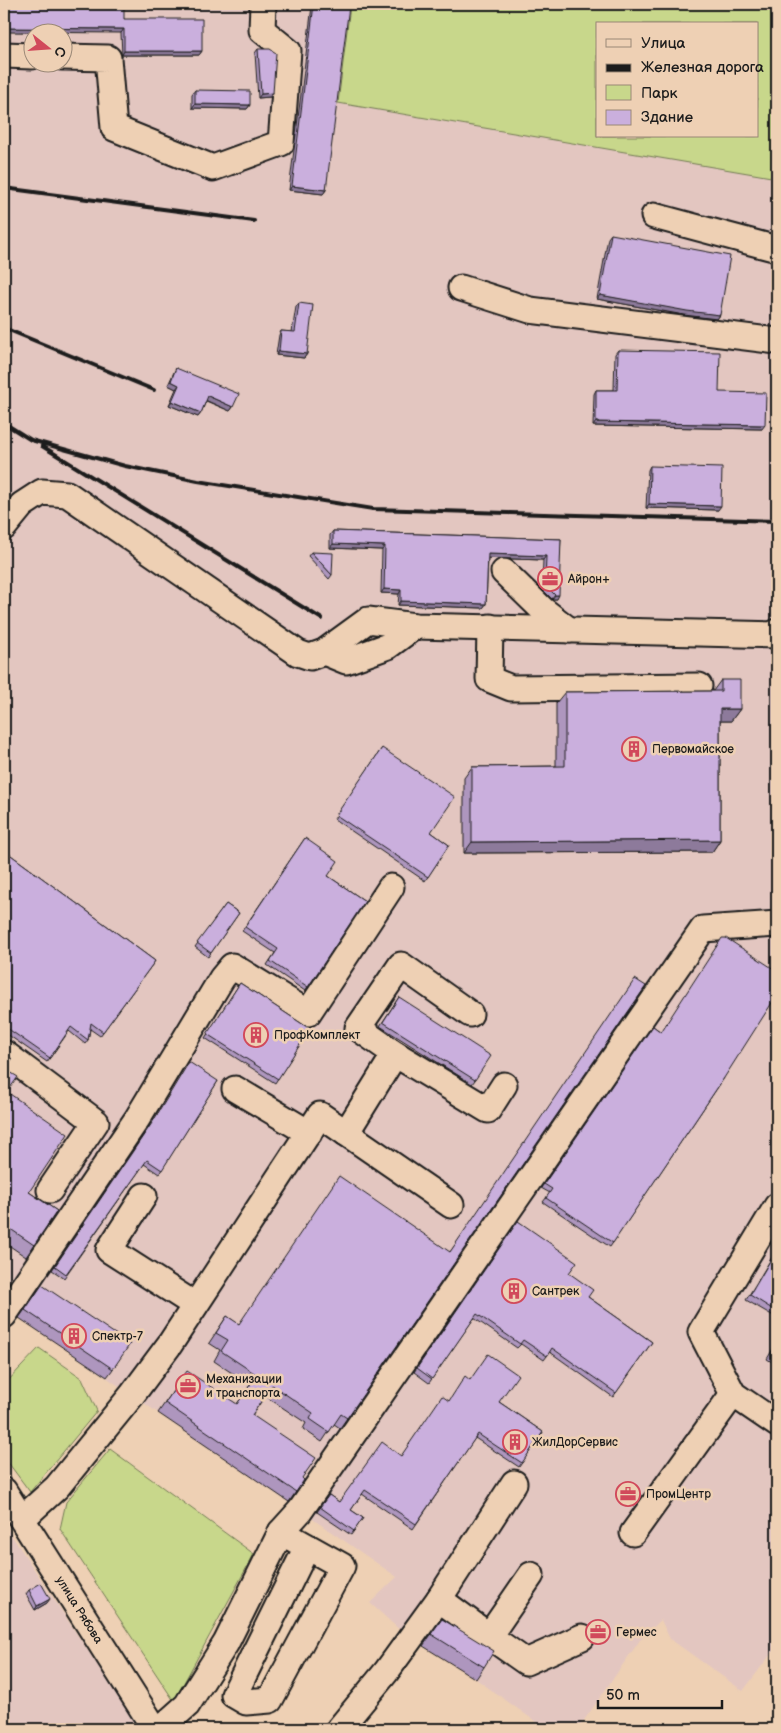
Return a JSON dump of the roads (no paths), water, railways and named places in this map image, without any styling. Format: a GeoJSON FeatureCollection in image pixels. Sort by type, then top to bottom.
{"type":"FeatureCollection","features":[{"type":"Feature","properties":{"kind":"street"},"geometry":{"type":"LineString","coordinates":[[72,57],[108,58],[114,128],[213,168],[281,143],[288,51],[262,30],[263,4]]}},
{"type":"Feature","properties":{"kind":"street"},"geometry":{"type":"LineString","coordinates":[[4,56],[22,56]]}},
{"type":"Feature","properties":{"kind":"street"},"geometry":{"type":"LineString","coordinates":[[654,216],[777,249]]}},
{"type":"Feature","properties":{"kind":"street"},"geometry":{"type":"LineString","coordinates":[[461,288],[530,310],[777,341]]}},
{"type":"Feature","properties":{"kind":"street"},"geometry":{"type":"LineString","coordinates":[[4,527],[22,506],[42,492],[66,494],[298,653],[310,657],[324,652],[368,620],[415,626],[777,633]]}},
{"type":"Feature","properties":{"kind":"street"},"geometry":{"type":"LineString","coordinates":[[504,572],[543,610],[569,630]]}},
{"type":"Feature","properties":{"kind":"street"},"geometry":{"type":"LineString","coordinates":[[490,627],[489,679],[511,688],[700,686]]}},
{"type":"Feature","properties":{"kind":"street"},"geometry":{"type":"LineString","coordinates":[[4,1315],[138,1119],[222,978],[232,966],[308,1013],[391,887]]}},
{"type":"Feature","properties":{"kind":"street"},"geometry":{"type":"LineString","coordinates":[[160,1729],[187,1705],[226,1643],[281,1532],[300,1511],[703,929],[777,924]]}},
{"type":"Feature","properties":{"kind":"street"},"geometry":{"type":"LineString","coordinates":[[470,1014],[401,965],[358,1028],[395,1054],[488,1110],[504,1085]]}},
{"type":"Feature","properties":{"kind":"street"},"geometry":{"type":"LineString","coordinates":[[4,1053],[96,1122],[50,1190]]}},
{"type":"Feature","properties":{"kind":"street"},"geometry":{"type":"LineString","coordinates":[[346,1133],[395,1054]]}},
{"type":"Feature","properties":{"kind":"street"},"geometry":{"type":"LineString","coordinates":[[235,1089],[309,1133]]}},
{"type":"Feature","properties":{"kind":"street"},"geometry":{"type":"LineString","coordinates":[[22,1519],[57,1487],[126,1403],[170,1344],[320,1115],[451,1205]]}},
{"type":"Feature","properties":{"kind":"street"},"geometry":{"type":"LineString","coordinates":[[144,1196],[109,1250],[195,1305]]}},
{"type":"Feature","properties":{"kind":"street"},"geometry":{"type":"LineString","coordinates":[[777,1206],[700,1332],[733,1394],[777,1424]]}},
{"type":"Feature","properties":{"kind":"street"},"geometry":{"type":"LineString","coordinates":[[633,1533],[733,1394]]}},
{"type":"Feature","properties":{"kind":"street"},"geometry":{"type":"LineString","coordinates":[[339,1729],[386,1672],[439,1599],[514,1482]]}},
{"type":"Feature","properties":{"kind":"street","name":"улица Рябова"},"geometry":{"type":"LineString","coordinates":[[4,1491],[155,1729]]}},
{"type":"Feature","properties":{"kind":"street"},"geometry":{"type":"LineString","coordinates":[[281,1532],[307,1546],[342,1566],[270,1700],[246,1702],[234,1696],[307,1546]]}},
{"type":"Feature","properties":{"kind":"street"},"geometry":{"type":"LineString","coordinates":[[489,1636],[531,1575]]}},
{"type":"Feature","properties":{"kind":"street"},"geometry":{"type":"LineString","coordinates":[[439,1599],[526,1662],[582,1637]]}},
{"type":"Feature","properties":{"kind":"railway"},"geometry":{"type":"LineString","coordinates":[[4,188],[254,221]]}},
{"type":"Feature","properties":{"kind":"railway"},"geometry":{"type":"LineString","coordinates":[[4,328],[154,390]]}},
{"type":"Feature","properties":{"kind":"railway"},"geometry":{"type":"LineString","coordinates":[[4,423],[31,440],[125,466],[198,481],[373,509],[777,521]]}},
{"type":"Feature","properties":{"kind":"railway"},"geometry":{"type":"LineString","coordinates":[[42,446],[322,619]]}},
{"type":"Feature","properties":{"kind":"place","name":"Айрон+"},"geometry":{"type":"Point","coordinates":[550,579]}},
{"type":"Feature","properties":{"kind":"place","name":"Первомайское"},"geometry":{"type":"Point","coordinates":[634,749]}},
{"type":"Feature","properties":{"kind":"place","name":"ПрофКомплект"},"geometry":{"type":"Point","coordinates":[256,1035]}},
{"type":"Feature","properties":{"kind":"place","name":"Сантрек"},"geometry":{"type":"Point","coordinates":[514,1291]}},
{"type":"Feature","properties":{"kind":"place","name":"Спектр-7"},"geometry":{"type":"Point","coordinates":[74,1336]}},
{"type":"Feature","properties":{"kind":"place","name":"Механизации и транспорта"},"geometry":{"type":"Point","coordinates":[188,1386]}},
{"type":"Feature","properties":{"kind":"place","name":"ЖилДорСервис"},"geometry":{"type":"Point","coordinates":[515,1442]}},
{"type":"Feature","properties":{"kind":"place","name":"ПромЦентр"},"geometry":{"type":"Point","coordinates":[628,1494]}},
{"type":"Feature","properties":{"kind":"place","name":"Гермес"},"geometry":{"type":"Point","coordinates":[598,1632]}}]}
